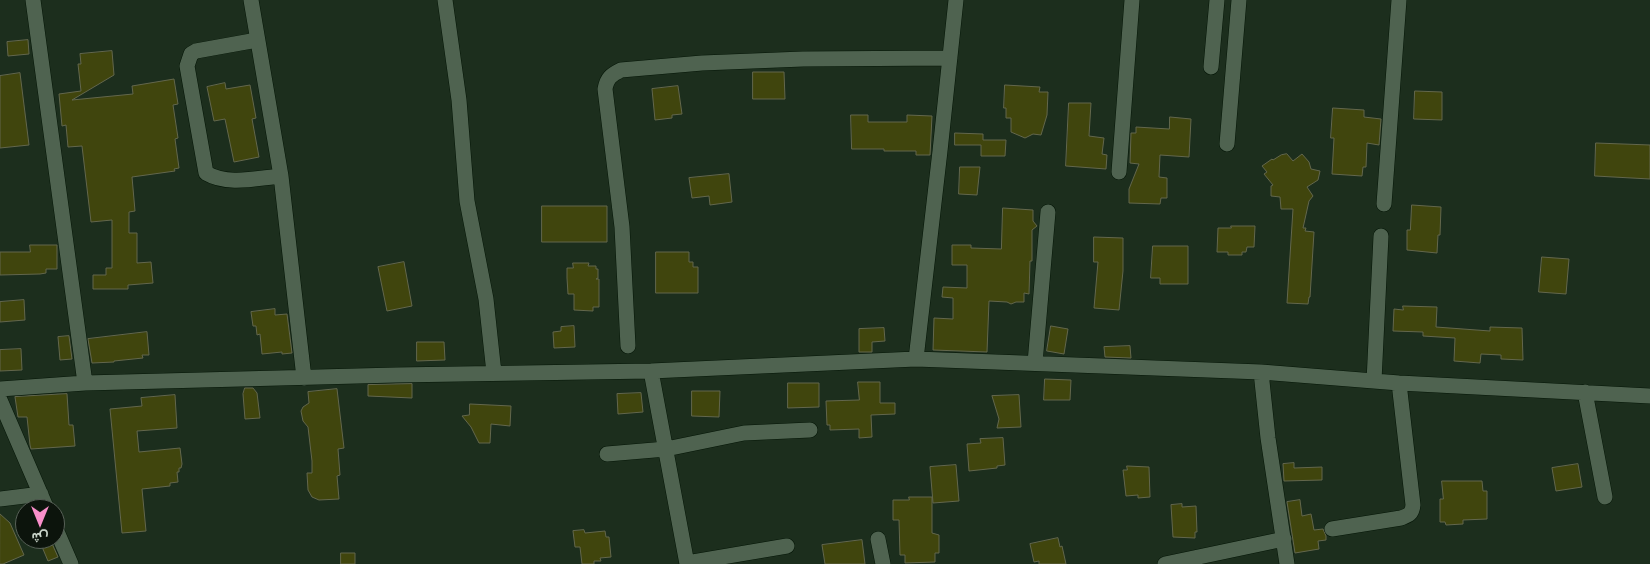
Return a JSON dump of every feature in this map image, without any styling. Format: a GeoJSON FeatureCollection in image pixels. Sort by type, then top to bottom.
{"type":"FeatureCollection","features":[{"type":"Feature","properties":{"kind":"street"},"geometry":{"type":"LineString","coordinates":[[33,0],[85,383]]}},
{"type":"Feature","properties":{"kind":"street"},"geometry":{"type":"LineString","coordinates":[[251,0],[281,176],[304,378]]}},
{"type":"Feature","properties":{"kind":"street"},"geometry":{"type":"LineString","coordinates":[[445,0],[459,100],[468,201],[486,299],[494,373]]}},
{"type":"Feature","properties":{"kind":"street"},"geometry":{"type":"LineString","coordinates":[[916,359],[956,0]]}},
{"type":"Feature","properties":{"kind":"street"},"geometry":{"type":"LineString","coordinates":[[1118,172],[1132,0]]}},
{"type":"Feature","properties":{"kind":"street"},"geometry":{"type":"LineString","coordinates":[[1210,67],[1217,0]]}},
{"type":"Feature","properties":{"kind":"street"},"geometry":{"type":"LineString","coordinates":[[1228,144],[1239,0]]}},
{"type":"Feature","properties":{"kind":"street"},"geometry":{"type":"LineString","coordinates":[[1384,204],[1399,0]]}},
{"type":"Feature","properties":{"kind":"street"},"geometry":{"type":"LineString","coordinates":[[257,40],[196,51],[191,54],[186,66],[206,174],[225,180],[281,176]]}},
{"type":"Feature","properties":{"kind":"street"},"geometry":{"type":"LineString","coordinates":[[628,346],[622,227],[605,89],[606,81],[612,74],[621,70],[702,63],[803,59],[950,58]]}},
{"type":"Feature","properties":{"kind":"street"},"geometry":{"type":"LineString","coordinates":[[1034,363],[1048,212]]}},
{"type":"Feature","properties":{"kind":"street"},"geometry":{"type":"LineString","coordinates":[[1374,381],[1381,236]]}},
{"type":"Feature","properties":{"kind":"street"},"geometry":{"type":"LineString","coordinates":[[0,390],[85,383],[651,371],[916,359],[1261,372],[1399,383],[1650,396]]}},
{"type":"Feature","properties":{"kind":"street"},"geometry":{"type":"LineString","coordinates":[[651,371],[687,564],[787,546]]}},
{"type":"Feature","properties":{"kind":"street"},"geometry":{"type":"LineString","coordinates":[[1261,372],[1268,438],[1287,564]]}},
{"type":"Feature","properties":{"kind":"street"},"geometry":{"type":"LineString","coordinates":[[1332,530],[1401,518],[1408,516],[1412,512],[1414,505],[1399,383]]}},
{"type":"Feature","properties":{"kind":"street"},"geometry":{"type":"LineString","coordinates":[[1586,392],[1605,497]]}},
{"type":"Feature","properties":{"kind":"street"},"geometry":{"type":"LineString","coordinates":[[0,400],[43,499]]}},
{"type":"Feature","properties":{"kind":"street"},"geometry":{"type":"LineString","coordinates":[[607,454],[666,449],[744,433],[810,430]]}},
{"type":"Feature","properties":{"kind":"street"},"geometry":{"type":"LineString","coordinates":[[0,500],[41,494]]}},
{"type":"Feature","properties":{"kind":"street"},"geometry":{"type":"LineString","coordinates":[[1165,564],[1284,539]]}},
{"type":"Feature","properties":{"kind":"street"},"geometry":{"type":"LineString","coordinates":[[878,540],[883,564]]}},
{"type":"Feature","properties":{"kind":"street"},"geometry":{"type":"LineString","coordinates":[[65,549],[71,564]]}},
{"type":"Feature","properties":{"kind":"building"},"geometry":{"type":"Polygon","coordinates":[[[28,40],[29,54],[8,56],[7,42],[28,40]]]}},
{"type":"Feature","properties":{"kind":"building"},"geometry":{"type":"Polygon","coordinates":[[[112,51],[114,75],[72,100],[133,94],[132,86],[174,79],[178,104],[173,105],[178,138],[175,139],[179,168],[174,169],[175,171],[132,177],[135,211],[129,212],[129,233],[137,233],[137,263],[151,262],[153,283],[128,285],[128,289],[93,289],[93,275],[106,275],[106,268],[112,268],[112,220],[91,222],[82,146],[68,147],[66,125],[62,126],[59,94],[81,91],[78,64],[81,64],[80,54],[112,51]]]}},
{"type":"Feature","properties":{"kind":"building"},"geometry":{"type":"Polygon","coordinates":[[[753,72],[784,72],[785,99],[753,99],[753,72]]]}},
{"type":"Feature","properties":{"kind":"building"},"geometry":{"type":"Polygon","coordinates":[[[20,73],[29,145],[0,148],[0,76],[20,73]]]}},
{"type":"Feature","properties":{"kind":"building"},"geometry":{"type":"Polygon","coordinates":[[[225,83],[226,89],[250,85],[256,118],[252,119],[259,157],[234,162],[225,119],[214,121],[207,87],[225,83]]]}},
{"type":"Feature","properties":{"kind":"building"},"geometry":{"type":"Polygon","coordinates":[[[1005,85],[1040,87],[1039,92],[1048,92],[1047,115],[1041,135],[1033,134],[1025,138],[1011,132],[1011,118],[1006,118],[1006,108],[1004,108],[1005,85]]]}},
{"type":"Feature","properties":{"kind":"building"},"geometry":{"type":"Polygon","coordinates":[[[678,86],[682,114],[672,115],[672,118],[655,120],[652,89],[678,86]]]}},
{"type":"Feature","properties":{"kind":"building"},"geometry":{"type":"Polygon","coordinates":[[[1415,91],[1442,92],[1442,120],[1414,119],[1415,91]]]}},
{"type":"Feature","properties":{"kind":"building"},"geometry":{"type":"Polygon","coordinates":[[[1069,103],[1091,103],[1089,136],[1104,138],[1102,154],[1107,155],[1106,169],[1066,166],[1069,103]]]}},
{"type":"Feature","properties":{"kind":"building"},"geometry":{"type":"Polygon","coordinates":[[[1333,108],[1364,110],[1364,117],[1381,119],[1379,145],[1367,143],[1366,167],[1363,167],[1362,176],[1332,174],[1334,138],[1331,138],[1333,108]]]}},
{"type":"Feature","properties":{"kind":"building"},"geometry":{"type":"Polygon","coordinates":[[[851,115],[868,115],[868,122],[907,122],[907,115],[932,116],[930,155],[916,155],[916,151],[852,149],[851,115]]]}},
{"type":"Feature","properties":{"kind":"building"},"geometry":{"type":"Polygon","coordinates":[[[1170,117],[1191,119],[1189,157],[1160,155],[1159,177],[1167,178],[1167,198],[1161,198],[1160,204],[1129,203],[1129,189],[1139,164],[1130,163],[1131,133],[1136,133],[1136,127],[1169,129],[1170,117]]]}},
{"type":"Feature","properties":{"kind":"building"},"geometry":{"type":"Polygon","coordinates":[[[955,133],[983,134],[983,140],[1006,140],[1005,156],[981,156],[981,145],[955,145],[955,133]]]}},
{"type":"Feature","properties":{"kind":"building"},"geometry":{"type":"Polygon","coordinates":[[[1596,143],[1650,145],[1650,179],[1595,176],[1596,143]]]}},
{"type":"Feature","properties":{"kind":"building"},"geometry":{"type":"Polygon","coordinates":[[[1287,154],[1293,161],[1302,154],[1309,162],[1311,169],[1320,171],[1318,180],[1307,187],[1313,196],[1309,201],[1303,228],[1306,228],[1305,231],[1314,232],[1308,304],[1287,303],[1293,209],[1281,209],[1280,197],[1271,196],[1271,186],[1273,185],[1264,174],[1267,172],[1262,166],[1272,159],[1287,154]]]}},
{"type":"Feature","properties":{"kind":"building"},"geometry":{"type":"Polygon","coordinates":[[[960,167],[980,167],[977,195],[959,194],[960,167]]]}},
{"type":"Feature","properties":{"kind":"building"},"geometry":{"type":"Polygon","coordinates":[[[729,174],[732,202],[710,205],[709,196],[692,198],[689,178],[729,174]]]}},
{"type":"Feature","properties":{"kind":"building"},"geometry":{"type":"Polygon","coordinates":[[[1412,205],[1441,207],[1437,253],[1407,250],[1407,230],[1410,230],[1412,205]]]}},
{"type":"Feature","properties":{"kind":"building"},"geometry":{"type":"Polygon","coordinates":[[[542,206],[607,206],[607,242],[542,242],[542,206]]]}},
{"type":"Feature","properties":{"kind":"building"},"geometry":{"type":"Polygon","coordinates":[[[1003,208],[1033,210],[1033,221],[1037,226],[1032,230],[1029,294],[1024,293],[1024,302],[1011,304],[989,301],[987,352],[933,350],[934,318],[953,319],[953,298],[942,297],[943,287],[967,288],[967,265],[952,265],[952,245],[971,245],[971,248],[1001,249],[1003,208]]]}},
{"type":"Feature","properties":{"kind":"building"},"geometry":{"type":"Polygon","coordinates":[[[1231,226],[1255,226],[1254,247],[1247,247],[1246,252],[1242,252],[1242,255],[1228,255],[1228,252],[1217,252],[1218,228],[1231,228],[1231,226]]]}},
{"type":"Feature","properties":{"kind":"building"},"geometry":{"type":"Polygon","coordinates":[[[1094,237],[1123,238],[1123,271],[1119,310],[1094,308],[1098,262],[1094,262],[1094,237]]]}},
{"type":"Feature","properties":{"kind":"building"},"geometry":{"type":"Polygon","coordinates":[[[30,245],[57,245],[57,269],[46,269],[46,273],[40,274],[0,275],[0,252],[30,252],[30,245]]]}},
{"type":"Feature","properties":{"kind":"building"},"geometry":{"type":"Polygon","coordinates":[[[1153,246],[1188,246],[1188,284],[1160,284],[1160,278],[1151,278],[1153,246]]]}},
{"type":"Feature","properties":{"kind":"building"},"geometry":{"type":"Polygon","coordinates":[[[656,252],[689,252],[689,262],[693,262],[693,267],[698,267],[698,293],[656,293],[656,252]]]}},
{"type":"Feature","properties":{"kind":"building"},"geometry":{"type":"Polygon","coordinates":[[[1542,257],[1569,259],[1566,294],[1539,292],[1542,257]]]}},
{"type":"Feature","properties":{"kind":"building"},"geometry":{"type":"Polygon","coordinates":[[[404,262],[412,306],[387,311],[378,267],[404,262]]]}},
{"type":"Feature","properties":{"kind":"building"},"geometry":{"type":"Polygon","coordinates":[[[573,263],[589,263],[588,266],[596,266],[596,269],[598,269],[598,278],[596,279],[599,279],[599,307],[593,307],[593,311],[574,310],[574,294],[568,294],[567,278],[567,268],[573,268],[573,263]]]}},
{"type":"Feature","properties":{"kind":"building"},"geometry":{"type":"Polygon","coordinates":[[[24,300],[25,320],[0,322],[0,302],[24,300]]]}},
{"type":"Feature","properties":{"kind":"building"},"geometry":{"type":"Polygon","coordinates":[[[1403,306],[1437,307],[1436,327],[1490,331],[1490,327],[1522,328],[1523,360],[1501,359],[1501,355],[1481,354],[1480,363],[1454,361],[1455,338],[1423,336],[1423,332],[1393,331],[1394,309],[1403,310],[1403,306]]]}},
{"type":"Feature","properties":{"kind":"building"},"geometry":{"type":"Polygon","coordinates":[[[275,309],[275,315],[287,314],[292,353],[262,354],[260,334],[257,335],[256,326],[253,326],[251,312],[275,309]]]}},
{"type":"Feature","properties":{"kind":"building"},"geometry":{"type":"Polygon","coordinates":[[[574,326],[575,347],[554,348],[553,332],[561,331],[561,327],[574,326]]]}},
{"type":"Feature","properties":{"kind":"building"},"geometry":{"type":"Polygon","coordinates":[[[1051,326],[1068,329],[1064,354],[1047,351],[1051,326]]]}},
{"type":"Feature","properties":{"kind":"building"},"geometry":{"type":"Polygon","coordinates":[[[884,328],[885,341],[872,342],[872,352],[859,352],[859,329],[884,328]]]}},
{"type":"Feature","properties":{"kind":"building"},"geometry":{"type":"Polygon","coordinates":[[[147,332],[149,355],[142,355],[143,358],[92,363],[88,339],[147,332]]]}},
{"type":"Feature","properties":{"kind":"building"},"geometry":{"type":"Polygon","coordinates":[[[69,336],[72,359],[60,360],[58,337],[69,336]]]}},
{"type":"Feature","properties":{"kind":"building"},"geometry":{"type":"Polygon","coordinates":[[[417,342],[444,342],[445,360],[417,361],[417,342]]]}},
{"type":"Feature","properties":{"kind":"building"},"geometry":{"type":"Polygon","coordinates":[[[1130,346],[1131,358],[1105,357],[1104,347],[1130,346]]]}},
{"type":"Feature","properties":{"kind":"building"},"geometry":{"type":"Polygon","coordinates":[[[21,349],[22,370],[0,371],[0,350],[21,349]]]}},
{"type":"Feature","properties":{"kind":"building"},"geometry":{"type":"Polygon","coordinates":[[[1045,379],[1071,380],[1070,400],[1044,400],[1045,379]]]}},
{"type":"Feature","properties":{"kind":"building"},"geometry":{"type":"Polygon","coordinates":[[[858,382],[880,382],[880,403],[895,403],[895,414],[871,415],[872,437],[859,438],[859,429],[830,430],[830,425],[827,425],[826,401],[859,400],[858,382]]]}},
{"type":"Feature","properties":{"kind":"building"},"geometry":{"type":"Polygon","coordinates":[[[788,383],[819,383],[819,407],[788,408],[788,383]]]}},
{"type":"Feature","properties":{"kind":"building"},"geometry":{"type":"Polygon","coordinates":[[[412,384],[412,398],[368,396],[368,385],[412,384]]]}},
{"type":"Feature","properties":{"kind":"building"},"geometry":{"type":"Polygon","coordinates":[[[245,388],[253,388],[257,393],[260,418],[245,419],[243,394],[245,388]]]}},
{"type":"Feature","properties":{"kind":"building"},"geometry":{"type":"Polygon","coordinates":[[[337,389],[344,448],[338,449],[340,475],[337,476],[339,499],[319,500],[312,497],[308,490],[307,473],[312,473],[312,461],[308,427],[303,421],[301,411],[309,403],[308,392],[337,389]]]}},
{"type":"Feature","properties":{"kind":"building"},"geometry":{"type":"Polygon","coordinates":[[[692,391],[720,391],[719,417],[692,416],[692,391]]]}},
{"type":"Feature","properties":{"kind":"building"},"geometry":{"type":"Polygon","coordinates":[[[641,393],[643,412],[618,414],[617,394],[641,393]]]}},
{"type":"Feature","properties":{"kind":"building"},"geometry":{"type":"Polygon","coordinates":[[[67,394],[69,425],[73,425],[75,446],[31,449],[27,417],[18,417],[15,397],[67,394]]]}},
{"type":"Feature","properties":{"kind":"building"},"geometry":{"type":"Polygon","coordinates":[[[175,395],[177,428],[137,431],[139,452],[180,448],[182,464],[179,472],[177,472],[178,482],[170,483],[170,486],[142,489],[146,531],[122,533],[110,409],[142,406],[141,398],[175,395]]]}},
{"type":"Feature","properties":{"kind":"building"},"geometry":{"type":"Polygon","coordinates":[[[1019,395],[1021,427],[997,428],[999,419],[992,396],[1019,395]]]}},
{"type":"Feature","properties":{"kind":"building"},"geometry":{"type":"Polygon","coordinates":[[[470,404],[511,406],[510,426],[491,424],[490,443],[479,443],[471,427],[462,416],[469,415],[470,404]]]}},
{"type":"Feature","properties":{"kind":"building"},"geometry":{"type":"Polygon","coordinates":[[[1003,438],[1005,465],[997,466],[997,468],[969,471],[967,444],[981,443],[980,439],[1003,438]]]}},
{"type":"Feature","properties":{"kind":"building"},"geometry":{"type":"Polygon","coordinates":[[[1294,463],[1294,468],[1322,467],[1322,480],[1284,481],[1283,464],[1294,463]]]}},
{"type":"Feature","properties":{"kind":"building"},"geometry":{"type":"Polygon","coordinates":[[[1578,464],[1582,487],[1556,491],[1552,468],[1578,464]]]}},
{"type":"Feature","properties":{"kind":"building"},"geometry":{"type":"Polygon","coordinates":[[[956,465],[959,501],[933,503],[930,467],[956,465]]]}},
{"type":"Feature","properties":{"kind":"building"},"geometry":{"type":"Polygon","coordinates":[[[1127,466],[1149,467],[1150,497],[1126,496],[1123,470],[1127,470],[1127,466]]]}},
{"type":"Feature","properties":{"kind":"building"},"geometry":{"type":"Polygon","coordinates":[[[1442,481],[1482,481],[1483,491],[1487,491],[1487,519],[1463,520],[1463,524],[1446,525],[1445,522],[1440,522],[1440,499],[1443,499],[1442,481]]]}},
{"type":"Feature","properties":{"kind":"building"},"geometry":{"type":"Polygon","coordinates":[[[909,497],[932,497],[932,533],[939,535],[939,553],[935,553],[935,562],[905,563],[905,555],[900,555],[899,520],[893,520],[893,500],[909,500],[909,497]]]}},
{"type":"Feature","properties":{"kind":"building"},"geometry":{"type":"Polygon","coordinates":[[[1300,500],[1302,516],[1311,514],[1314,530],[1323,529],[1326,540],[1318,541],[1319,549],[1295,553],[1287,502],[1300,500]]]}},
{"type":"Feature","properties":{"kind":"building"},"geometry":{"type":"Polygon","coordinates":[[[1182,504],[1182,507],[1196,506],[1197,532],[1195,532],[1195,538],[1173,537],[1171,505],[1182,504]]]}},
{"type":"Feature","properties":{"kind":"building"},"geometry":{"type":"Polygon","coordinates":[[[0,514],[10,523],[15,534],[15,549],[21,549],[24,555],[0,564],[0,514]]]}},
{"type":"Feature","properties":{"kind":"building"},"geometry":{"type":"Polygon","coordinates":[[[584,530],[585,533],[605,531],[606,537],[609,537],[611,557],[600,558],[601,561],[594,561],[594,564],[582,564],[580,547],[575,547],[573,531],[584,530]]]}},
{"type":"Feature","properties":{"kind":"building"},"geometry":{"type":"Polygon","coordinates":[[[1058,538],[1066,564],[1039,564],[1039,561],[1034,562],[1030,544],[1058,538]]]}},
{"type":"Feature","properties":{"kind":"building"},"geometry":{"type":"Polygon","coordinates":[[[862,540],[865,564],[825,564],[822,545],[862,540]]]}},
{"type":"Feature","properties":{"kind":"building"},"geometry":{"type":"Polygon","coordinates":[[[43,549],[54,549],[58,557],[48,561],[43,549]]]}},
{"type":"Feature","properties":{"kind":"building"},"geometry":{"type":"Polygon","coordinates":[[[341,553],[355,553],[355,564],[341,564],[341,553]]]}}]}
